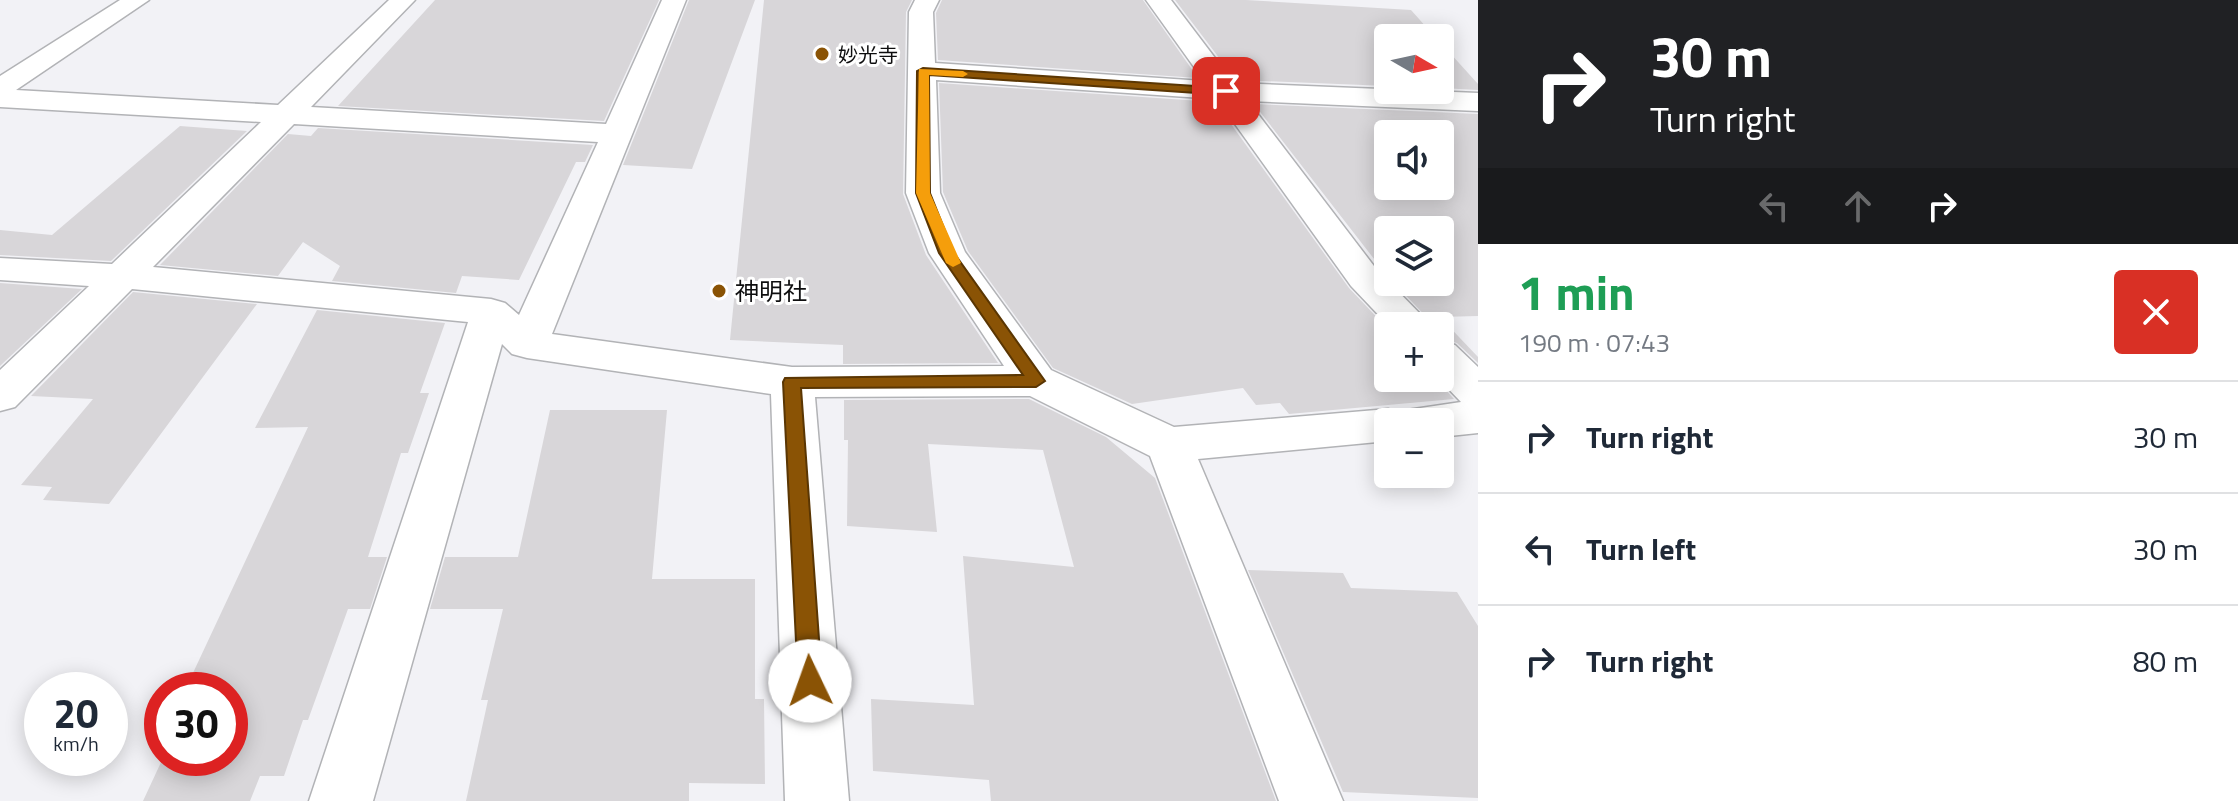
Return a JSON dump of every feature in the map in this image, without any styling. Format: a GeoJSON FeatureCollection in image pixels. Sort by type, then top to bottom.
{"type":"FeatureCollection","features":[{"type":"Feature","properties":{"kind":"street"},"geometry":{"type":"LineString","coordinates":[[0,88],[137,0]]}},
{"type":"Feature","properties":{"kind":"street"},"geometry":{"type":"LineString","coordinates":[[0,396],[403,0]]}},
{"type":"Feature","properties":{"kind":"street"},"geometry":{"type":"LineString","coordinates":[[341,801],[509,328],[617,134],[674,0]]}},
{"type":"Feature","properties":{"kind":"street"},"geometry":{"type":"LineString","coordinates":[[927,0],[921,12],[923,193],[947,253],[1036,381]]}},
{"type":"Feature","properties":{"kind":"street"},"geometry":{"type":"LineString","coordinates":[[1158,0],[1364,278],[1398,312]]}},
{"type":"Feature","properties":{"kind":"street"},"geometry":{"type":"LineString","coordinates":[[923,71],[1226,91],[1478,102]]}},
{"type":"Feature","properties":{"kind":"street"},"geometry":{"type":"LineString","coordinates":[[0,98],[617,134]]}},
{"type":"Feature","properties":{"kind":"street"},"geometry":{"type":"LineString","coordinates":[[0,269],[122,276],[509,328],[792,382],[1036,381],[1169,445],[1374,426]]}},
{"type":"Feature","properties":{"kind":"street"},"geometry":{"type":"LineString","coordinates":[[1454,369],[1478,393]]}},
{"type":"Feature","properties":{"kind":"street"},"geometry":{"type":"LineString","coordinates":[[792,382],[817,801]]}},
{"type":"Feature","properties":{"kind":"street"},"geometry":{"type":"LineString","coordinates":[[1454,419],[1478,417]]}},
{"type":"Feature","properties":{"kind":"street"},"geometry":{"type":"LineString","coordinates":[[1169,445],[1311,801]]}},
{"type":"Feature","properties":{"kind":"building"},"geometry":{"type":"Polygon","coordinates":[[[435,0],[659,0],[604,121],[338,106],[435,0]]]}},
{"type":"Feature","properties":{"kind":"building"},"geometry":{"type":"Polygon","coordinates":[[[689,0],[755,0],[692,169],[623,165],[689,0]]]}},
{"type":"Feature","properties":{"kind":"building"},"geometry":{"type":"Polygon","coordinates":[[[764,0],[912,0],[906,12],[903,194],[926,255],[998,363],[843,364],[843,345],[730,340],[764,0]]]}},
{"type":"Feature","properties":{"kind":"building"},"geometry":{"type":"Polygon","coordinates":[[[942,0],[1143,0],[1198,78],[938,60],[936,13],[942,0]]]}},
{"type":"Feature","properties":{"kind":"building"},"geometry":{"type":"Polygon","coordinates":[[[1175,0],[1246,0],[1411,10],[1424,24],[1374,24],[1374,85],[1236,80],[1175,0]]]}},
{"type":"Feature","properties":{"kind":"building"},"geometry":{"type":"Polygon","coordinates":[[[1454,57],[1478,84],[1478,90],[1454,89],[1454,57]]]}},
{"type":"Feature","properties":{"kind":"building"},"geometry":{"type":"Polygon","coordinates":[[[939,83],[1215,102],[1349,288],[1374,314],[1374,392],[1448,392],[1454,399],[1289,414],[1280,403],[1256,405],[1243,388],[1132,404],[1053,368],[968,251],[943,192],[939,83]]]}},
{"type":"Feature","properties":{"kind":"building"},"geometry":{"type":"Polygon","coordinates":[[[1254,104],[1478,114],[1478,316],[1422,312],[1406,296],[1454,296],[1454,216],[1374,216],[1374,259],[1254,104]]]}},
{"type":"Feature","properties":{"kind":"building"},"geometry":{"type":"Polygon","coordinates":[[[180,126],[247,131],[111,261],[0,255],[0,230],[52,235],[180,126]]]}},
{"type":"Feature","properties":{"kind":"building"},"geometry":{"type":"Polygon","coordinates":[[[318,128],[593,145],[585,162],[576,162],[519,280],[462,276],[456,293],[332,281],[340,266],[303,242],[278,276],[160,265],[288,134],[311,136],[318,128]]]}},
{"type":"Feature","properties":{"kind":"building"},"geometry":{"type":"Polygon","coordinates":[[[0,283],[82,289],[0,366],[0,283]]]}},
{"type":"Feature","properties":{"kind":"building"},"geometry":{"type":"Polygon","coordinates":[[[133,292],[257,304],[109,504],[43,500],[52,487],[21,485],[93,399],[31,396],[133,292]]]}},
{"type":"Feature","properties":{"kind":"building"},"geometry":{"type":"Polygon","coordinates":[[[317,310],[445,323],[420,393],[429,393],[408,453],[401,453],[368,557],[387,557],[370,609],[348,609],[284,776],[260,776],[250,801],[143,801],[155,776],[248,776],[248,672],[193,672],[308,427],[255,428],[317,310]]]}},
{"type":"Feature","properties":{"kind":"building"},"geometry":{"type":"Polygon","coordinates":[[[1454,332],[1478,357],[1478,363],[1454,342],[1454,332]]]}},
{"type":"Feature","properties":{"kind":"building"},"geometry":{"type":"Polygon","coordinates":[[[1029,399],[1106,437],[1155,478],[1276,801],[991,801],[989,780],[873,771],[871,699],[974,705],[963,556],[1074,567],[1043,450],[928,444],[937,532],[847,526],[848,440],[844,440],[844,400],[1029,399]]]}},
{"type":"Feature","properties":{"kind":"building"},"geometry":{"type":"Polygon","coordinates":[[[550,410],[667,410],[652,579],[755,579],[755,699],[764,699],[765,784],[689,783],[689,801],[466,801],[488,700],[481,700],[503,609],[430,609],[445,557],[518,557],[550,410]]]}},
{"type":"Feature","properties":{"kind":"building"},"geometry":{"type":"Polygon","coordinates":[[[1248,570],[1343,573],[1351,588],[1457,592],[1478,626],[1478,798],[1343,792],[1248,570]]]}},
{"type":"Feature","properties":{"kind":"slow traffic"},"geometry":{"type":"LineString","coordinates":[[953,263],[923,193],[923,71],[963,74]]}},
{"type":"Feature","properties":{"kind":"place","name":"妙光寺"},"geometry":{"type":"Point","coordinates":[822,54]}},
{"type":"Feature","properties":{"kind":"place","name":"神明社"},"geometry":{"type":"Point","coordinates":[719,291]}},
{"type":"Feature","properties":{"kind":"route"},"geometry":{"type":"LineString","coordinates":[[810,681],[792,382],[1036,381],[947,253],[923,193],[923,71],[1226,91]]}}]}
